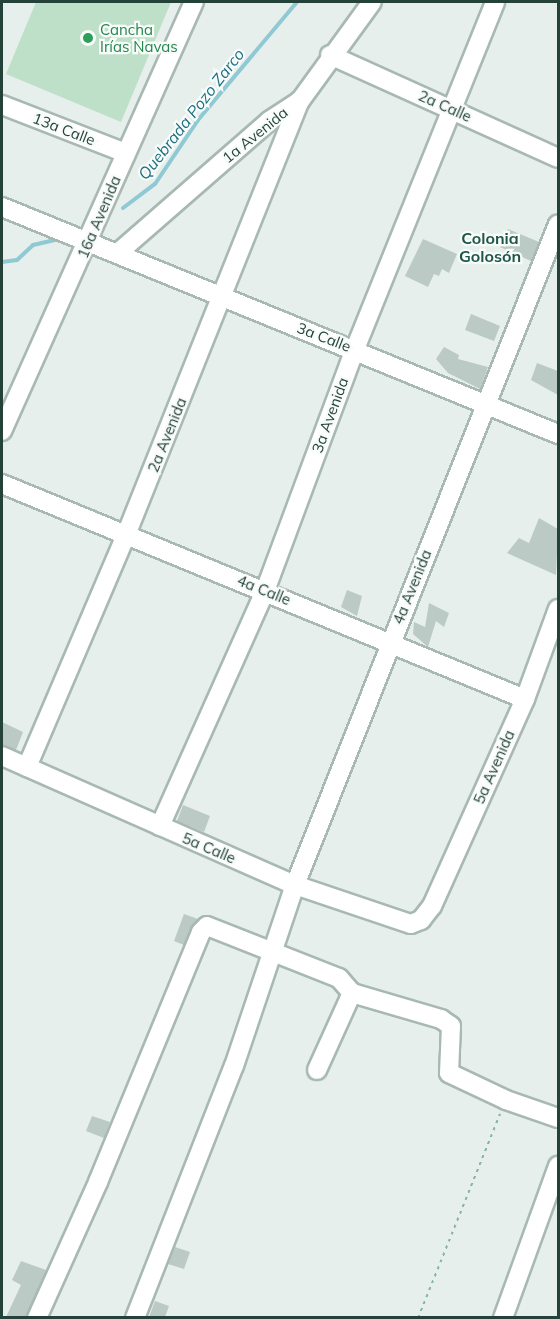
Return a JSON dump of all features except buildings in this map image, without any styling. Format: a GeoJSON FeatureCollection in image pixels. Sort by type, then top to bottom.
{"type":"FeatureCollection","features":[{"type":"Feature","properties":{"kind":"street","name":"16a Avenida"},"geometry":{"type":"LineString","coordinates":[[2,428],[90,240],[126,153],[194,2]]}},
{"type":"Feature","properties":{"kind":"street","name":"1a Avenida"},"geometry":{"type":"LineString","coordinates":[[119,252],[269,121],[300,100],[330,55],[372,2]]}},
{"type":"Feature","properties":{"kind":"street","name":"3a Avenida"},"geometry":{"type":"LineString","coordinates":[[160,826],[265,591],[355,349],[495,2]]}},
{"type":"Feature","properties":{"kind":"street","name":"2a Calle"},"geometry":{"type":"LineString","coordinates":[[330,55],[452,108],[558,158]]}},
{"type":"Feature","properties":{"kind":"street","name":"2a Avenida"},"geometry":{"type":"LineString","coordinates":[[27,767],[126,535],[300,100]]}},
{"type":"Feature","properties":{"kind":"street","name":"13a Calle"},"geometry":{"type":"LineString","coordinates":[[2,105],[126,153]]}},
{"type":"Feature","properties":{"kind":"street","name":"3a Calle"},"geometry":{"type":"LineString","coordinates":[[2,207],[90,240],[222,297],[355,349],[558,434]]}},
{"type":"Feature","properties":{"kind":"street","name":"4a Avenida"},"geometry":{"type":"LineString","coordinates":[[135,1317],[234,1066],[295,885],[484,403],[558,224]]}},
{"type":"Feature","properties":{"kind":"street","name":"4a Calle"},"geometry":{"type":"LineString","coordinates":[[2,484],[525,699]]}},
{"type":"Feature","properties":{"kind":"street","name":"5a Avenida"},"geometry":{"type":"LineString","coordinates":[[421,920],[432,906],[525,699],[558,609]]}},
{"type":"Feature","properties":{"kind":"street","name":"5a Calle"},"geometry":{"type":"LineString","coordinates":[[2,756],[295,885],[397,923],[411,924],[421,920]]}},
{"type":"Feature","properties":{"kind":"street"},"geometry":{"type":"LineString","coordinates":[[37,1317],[98,1182],[201,932],[207,926],[339,978],[352,993],[451,1026],[449,1073],[506,1100],[558,1118]]}},
{"type":"Feature","properties":{"kind":"street"},"geometry":{"type":"LineString","coordinates":[[317,1070],[352,993]]}},
{"type":"Feature","properties":{"kind":"street"},"geometry":{"type":"LineString","coordinates":[[503,1317],[558,1166]]}},
{"type":"Feature","properties":{"kind":"path"},"geometry":{"type":"LineString","coordinates":[[418,1317],[506,1100]]}},
{"type":"Feature","properties":{"kind":"green space","name":"Cancha Irías Navas"},"geometry":{"type":"Polygon","coordinates":[[[36,2],[171,2],[121,122],[6,74],[36,2]]]}},
{"type":"Feature","properties":{"kind":"waterway","name":"Quebrada Pozo Zarco"},"geometry":{"type":"LineString","coordinates":[[123,208],[155,184],[198,120],[297,2]]}},
{"type":"Feature","properties":{"kind":"waterway","name":"Quebrada Pozo Zarco"},"geometry":{"type":"LineString","coordinates":[[2,262],[17,260],[33,245],[60,239]]}},
{"type":"Feature","properties":{"kind":"place","name":"Cancha Irías Navas"},"geometry":{"type":"Point","coordinates":[88,38]}},
{"type":"Feature","properties":{"kind":"district","name":"Colonia Golosón"},"geometry":{"type":"Point","coordinates":[490,247]}}]}
